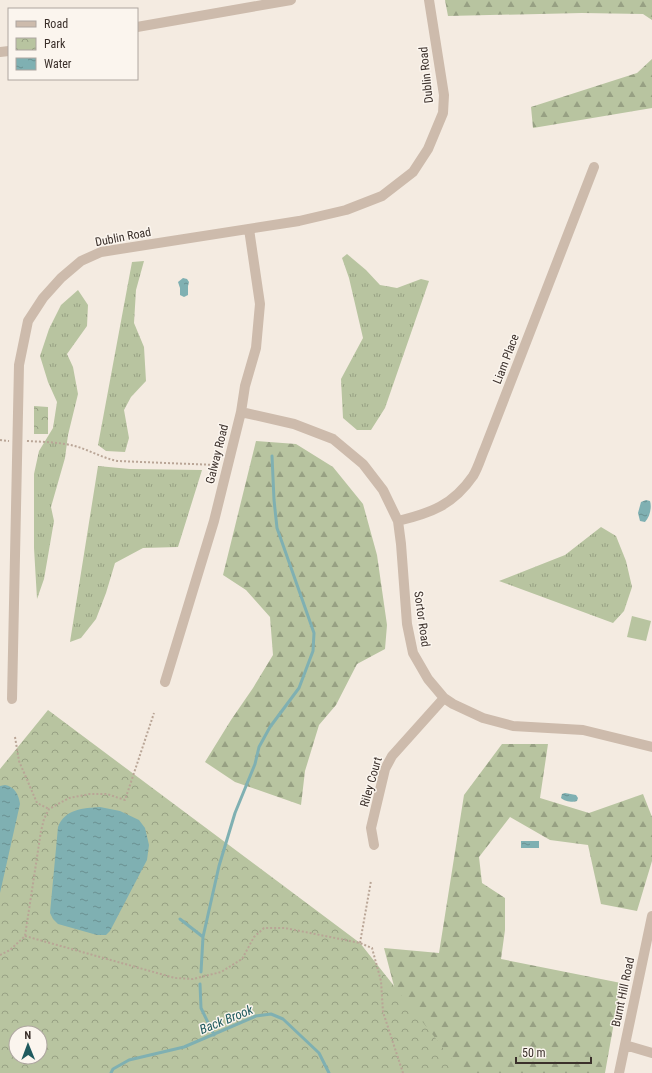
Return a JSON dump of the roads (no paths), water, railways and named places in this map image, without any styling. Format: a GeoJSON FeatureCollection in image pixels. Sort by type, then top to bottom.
{"type":"FeatureCollection","features":[{"type":"Feature","properties":{"kind":"street"},"geometry":{"type":"LineString","coordinates":[[138,27],[291,0]]}},
{"type":"Feature","properties":{"kind":"street","name":"Dublin Road"},"geometry":{"type":"LineString","coordinates":[[12,699],[19,365],[28,321],[43,298],[61,278],[80,261],[101,252],[299,221],[346,210],[382,196],[413,172],[428,149],[442,113],[444,95],[430,0]]}},
{"type":"Feature","properties":{"kind":"street","name":"Liam Place"},"geometry":{"type":"LineString","coordinates":[[398,521],[437,509],[453,499],[473,476],[594,167]]}},
{"type":"Feature","properties":{"kind":"street","name":"Galway Road"},"geometry":{"type":"LineString","coordinates":[[165,682],[214,521],[241,412],[245,386],[256,348],[260,304],[249,229]]}},
{"type":"Feature","properties":{"kind":"street","name":"Sortor Road"},"geometry":{"type":"LineString","coordinates":[[241,412],[294,424],[333,439],[363,464],[383,490],[398,521],[407,624],[413,653],[428,679],[444,698],[453,704],[483,718],[513,726],[583,730],[652,748]]}},
{"type":"Feature","properties":{"kind":"street","name":"Riley Court"},"geometry":{"type":"LineString","coordinates":[[374,845],[371,828],[386,769],[392,756],[444,698]]}},
{"type":"Feature","properties":{"kind":"street","name":"Burnt Hill Road"},"geometry":{"type":"LineString","coordinates":[[619,1073],[652,916]]}},
{"type":"Feature","properties":{"kind":"street"},"geometry":{"type":"LineString","coordinates":[[625,1045],[652,1053]]}},
{"type":"Feature","properties":{"kind":"water"},"geometry":{"type":"Polygon","coordinates":[[[183,278],[187,279],[189,282],[188,295],[184,297],[180,295],[178,282],[183,278]]]}},
{"type":"Feature","properties":{"kind":"water"},"geometry":{"type":"Polygon","coordinates":[[[646,500],[650,501],[651,506],[649,515],[645,522],[640,521],[638,513],[641,502],[646,500]]]}},
{"type":"Feature","properties":{"kind":"water"},"geometry":{"type":"Polygon","coordinates":[[[5,785],[11,787],[16,792],[20,804],[0,893],[0,786],[5,785]]]}},
{"type":"Feature","properties":{"kind":"water"},"geometry":{"type":"Polygon","coordinates":[[[565,793],[576,795],[578,798],[577,801],[571,802],[562,799],[562,794],[565,793]]]}},
{"type":"Feature","properties":{"kind":"water"},"geometry":{"type":"Polygon","coordinates":[[[100,807],[120,811],[139,820],[145,828],[149,845],[147,860],[110,931],[106,935],[97,935],[58,924],[50,913],[58,827],[65,816],[70,813],[81,809],[100,807]]]}},
{"type":"Feature","properties":{"kind":"water"},"geometry":{"type":"Polygon","coordinates":[[[521,841],[539,841],[539,848],[521,848],[521,841]]]}},
{"type":"Feature","properties":{"kind":"waterway"},"geometry":{"type":"LineString","coordinates":[[201,972],[203,937],[219,866],[235,813],[255,764],[259,747],[270,727],[299,688],[313,651],[314,633],[277,528],[272,456]]}},
{"type":"Feature","properties":{"kind":"waterway"},"geometry":{"type":"LineString","coordinates":[[180,919],[203,937]]}},
{"type":"Feature","properties":{"kind":"waterway"},"geometry":{"type":"LineString","coordinates":[[200,984],[201,1008],[214,1035]]}},
{"type":"Feature","properties":{"kind":"waterway","name":"Back Brook"},"geometry":{"type":"LineString","coordinates":[[111,1073],[113,1069],[129,1060],[184,1047],[256,1016],[271,1014],[283,1019],[319,1053],[329,1073]]}}]}
